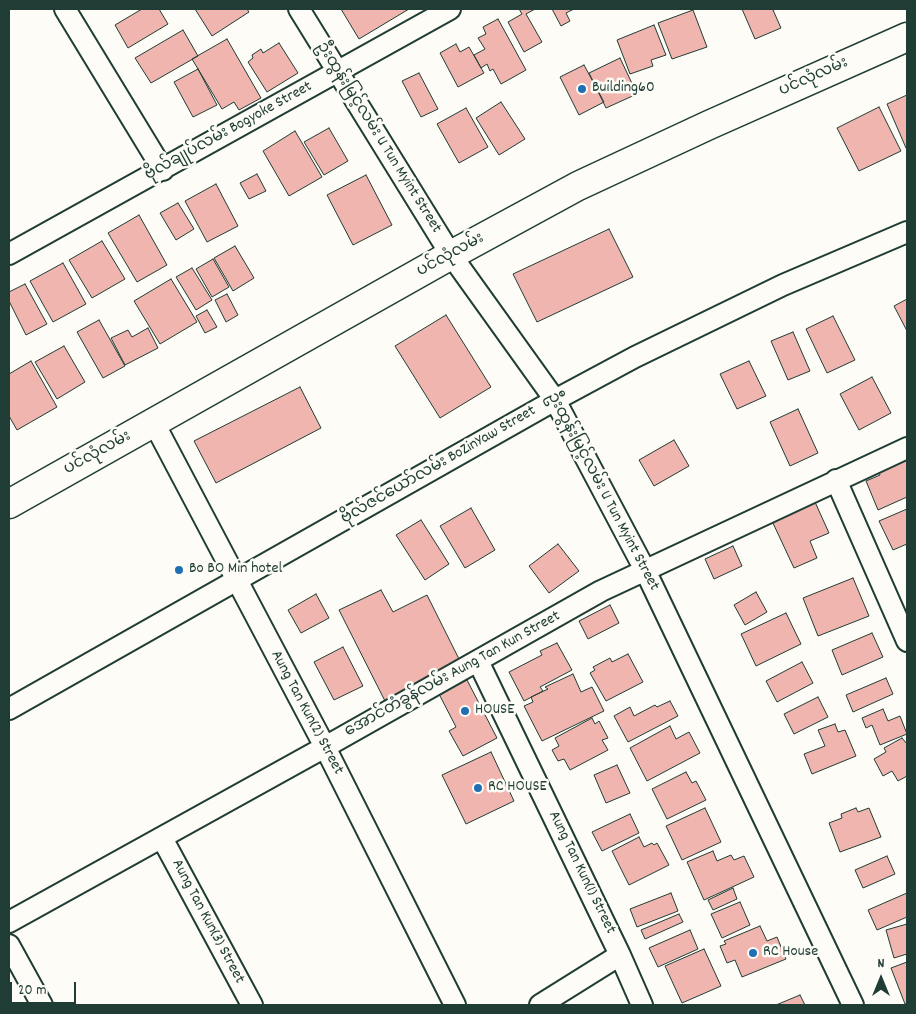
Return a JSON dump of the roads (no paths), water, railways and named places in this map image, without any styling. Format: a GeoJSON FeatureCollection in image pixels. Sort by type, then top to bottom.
{"type":"FeatureCollection","features":[{"type":"Feature","properties":{"kind":"main road","name":"ပင်လုံလမ်း"},"geometry":{"type":"LineString","coordinates":[[9,504],[578,186],[709,125],[907,37]]}},
{"type":"Feature","properties":{"kind":"street"},"geometry":{"type":"LineString","coordinates":[[65,9],[162,170]]}},
{"type":"Feature","properties":{"kind":"street","name":"ဦးထွန်းမြင့်လမ်း U Tun Myint Street"},"geometry":{"type":"LineString","coordinates":[[299,9],[451,256],[555,400],[645,570],[853,1005]]}},
{"type":"Feature","properties":{"kind":"street","name":"ဗိုလ်ချုပ်လမ်း Bogyoke Street"},"geometry":{"type":"LineString","coordinates":[[9,254],[450,9]]}},
{"type":"Feature","properties":{"kind":"street","name":"ဗိုလ်ဇင်ယော်လမ်း BoZinYaw Street"},"geometry":{"type":"LineString","coordinates":[[9,709],[555,400],[636,357],[783,285],[907,232]]}},
{"type":"Feature","properties":{"kind":"street","name":"Aung Tan Kun(2) Street"},"geometry":{"type":"LineString","coordinates":[[154,424],[325,747],[454,1005]]}},
{"type":"Feature","properties":{"kind":"street","name":"အောင်တံခွန်လမ်း Aung Tan Kun Street"},"geometry":{"type":"LineString","coordinates":[[9,922],[601,592],[907,448]]}},
{"type":"Feature","properties":{"kind":"street"},"geometry":{"type":"LineString","coordinates":[[836,480],[907,641]]}},
{"type":"Feature","properties":{"kind":"street","name":"Aung Tan Kun(1) Street"},"geometry":{"type":"LineString","coordinates":[[478,661],[620,955],[642,1005]]}},
{"type":"Feature","properties":{"kind":"street","name":"Aung Tan Kun(3) Street"},"geometry":{"type":"LineString","coordinates":[[162,838],[252,1005]]}},
{"type":"Feature","properties":{"kind":"street"},"geometry":{"type":"LineString","coordinates":[[9,945],[42,1005]]}},
{"type":"Feature","properties":{"kind":"street"},"geometry":{"type":"LineString","coordinates":[[540,1005],[620,955]]}},
{"type":"Feature","properties":{"kind":"place","name":"Building60"},"geometry":{"type":"Point","coordinates":[582,89]}},
{"type":"Feature","properties":{"kind":"place","name":"Bo BO Min hotel"},"geometry":{"type":"Point","coordinates":[179,570]}},
{"type":"Feature","properties":{"kind":"place","name":"HOUSE"},"geometry":{"type":"Point","coordinates":[465,711]}},
{"type":"Feature","properties":{"kind":"place","name":"RC HOUSE"},"geometry":{"type":"Point","coordinates":[478,788]}},
{"type":"Feature","properties":{"kind":"place","name":"RC House"},"geometry":{"type":"Point","coordinates":[753,953]}}]}
